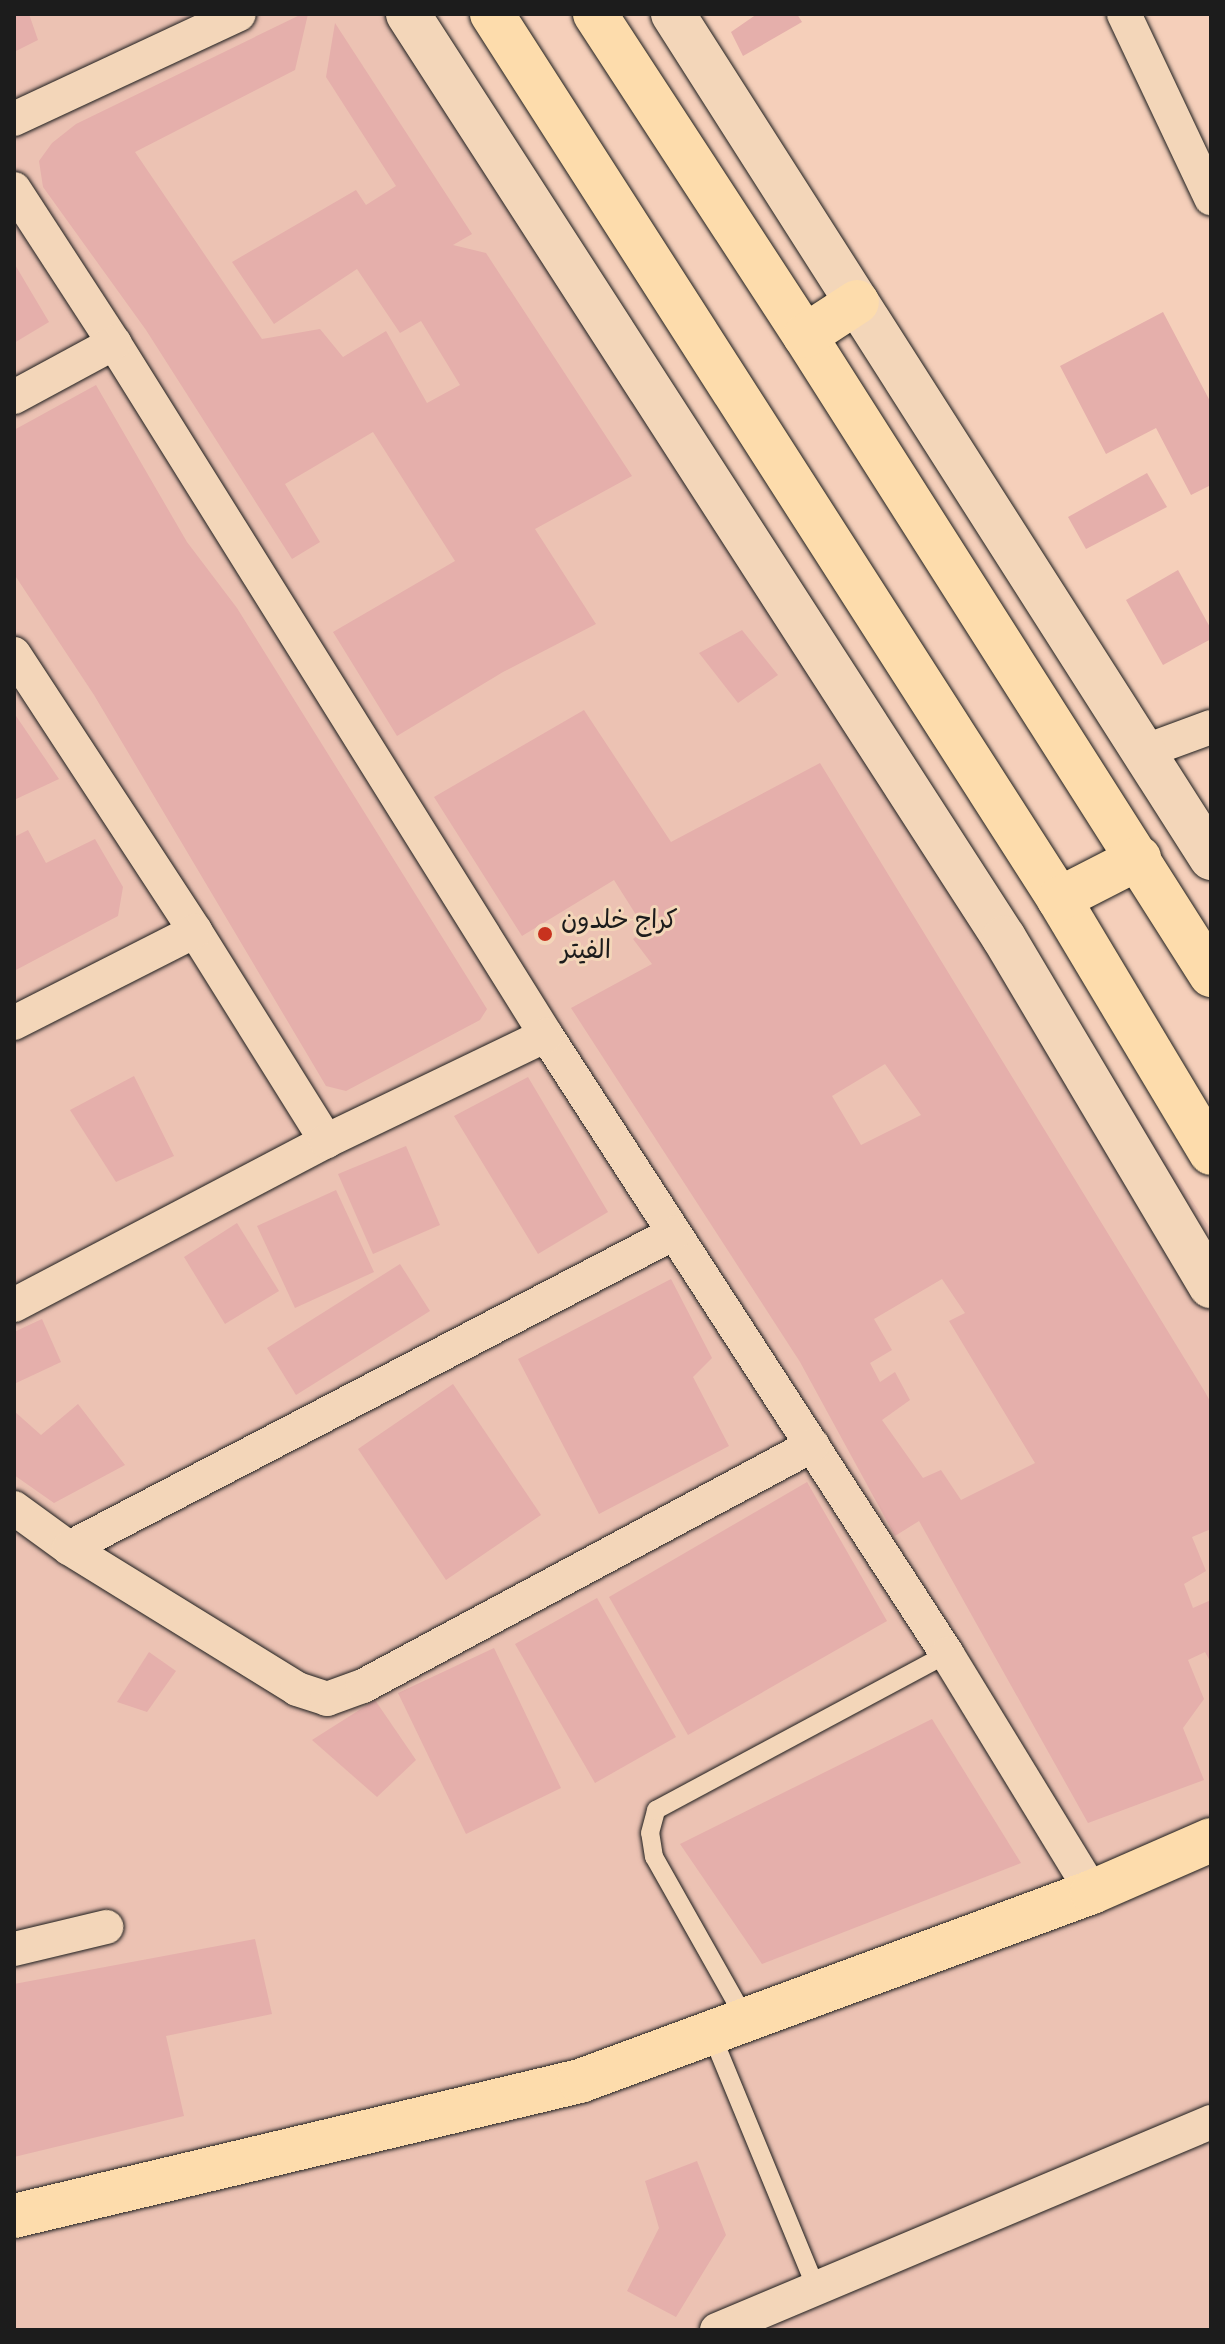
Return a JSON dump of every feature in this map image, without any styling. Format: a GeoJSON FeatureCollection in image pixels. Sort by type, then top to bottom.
{"type":"FeatureCollection","features":[{"type":"Feature","properties":{"kind":"main road"},"geometry":{"type":"LineString","coordinates":[[408,14],[1004,938],[1211,1286]]}},
{"type":"Feature","properties":{"kind":"main road"},"geometry":{"type":"LineString","coordinates":[[492,14],[1059,899],[1211,1153]]}},
{"type":"Feature","properties":{"kind":"main road"},"geometry":{"type":"LineString","coordinates":[[595,14],[805,336],[1211,975]]}},
{"type":"Feature","properties":{"kind":"main road"},"geometry":{"type":"LineString","coordinates":[[673,14],[1211,858]]}},
{"type":"Feature","properties":{"kind":"main road"},"geometry":{"type":"LineString","coordinates":[[805,336],[857,302]]}},
{"type":"Feature","properties":{"kind":"main road"},"geometry":{"type":"LineString","coordinates":[[1059,899],[1139,858]]}},
{"type":"Feature","properties":{"kind":"main road"},"geometry":{"type":"LineString","coordinates":[[14,2216],[580,2081],[1092,1892],[1211,1840]]}},
{"type":"Feature","properties":{"kind":"street"},"geometry":{"type":"LineString","coordinates":[[14,119],[239,14]]}},
{"type":"Feature","properties":{"kind":"street"},"geometry":{"type":"LineString","coordinates":[[1124,14],[1211,198]]}},
{"type":"Feature","properties":{"kind":"street"},"geometry":{"type":"LineString","coordinates":[[14,189],[114,343],[546,1035],[947,1654],[1092,1892]]}},
{"type":"Feature","properties":{"kind":"street"},"geometry":{"type":"LineString","coordinates":[[14,397],[114,343]]}},
{"type":"Feature","properties":{"kind":"street"},"geometry":{"type":"LineString","coordinates":[[14,654],[195,931],[326,1141]]}},
{"type":"Feature","properties":{"kind":"street"},"geometry":{"type":"LineString","coordinates":[[1143,752],[1211,727]]}},
{"type":"Feature","properties":{"kind":"street"},"geometry":{"type":"LineString","coordinates":[[14,1023],[195,931]]}},
{"type":"Feature","properties":{"kind":"street"},"geometry":{"type":"LineString","coordinates":[[14,1305],[326,1141],[546,1035]]}},
{"type":"Feature","properties":{"kind":"street"},"geometry":{"type":"LineString","coordinates":[[69,1548],[674,1233]]}},
{"type":"Feature","properties":{"kind":"street"},"geometry":{"type":"LineString","coordinates":[[14,1508],[69,1548],[297,1689],[327,1699],[363,1686],[813,1445]]}},
{"type":"Feature","properties":{"kind":"street"},"geometry":{"type":"LineString","coordinates":[[14,1949],[106,1927]]}},
{"type":"Feature","properties":{"kind":"street"},"geometry":{"type":"LineString","coordinates":[[717,2330],[1211,2122]]}},
{"type":"Feature","properties":{"kind":"lane"},"geometry":{"type":"LineString","coordinates":[[816,2288],[728,2027],[654,1857],[650,1833],[656,1810],[947,1654]]}},
{"type":"Feature","properties":{"kind":"shaded area"},"geometry":{"type":"Polygon","coordinates":[[[14,14],[432,14],[1211,1230],[1211,2330],[14,2330],[14,14]]]}},
{"type":"Feature","properties":{"kind":"building"},"geometry":{"type":"Polygon","coordinates":[[[14,14],[29,14],[38,40],[14,52],[14,14]]]}},
{"type":"Feature","properties":{"kind":"building"},"geometry":{"type":"Polygon","coordinates":[[[302,14],[308,14],[295,70],[135,152],[262,339],[320,329],[343,357],[386,331],[427,403],[460,385],[421,321],[400,333],[357,269],[274,324],[232,262],[356,190],[366,205],[396,186],[326,77],[335,23],[472,234],[453,245],[486,253],[632,476],[535,529],[596,624],[503,672],[397,736],[333,632],[455,561],[373,432],[285,484],[320,542],[292,559],[146,330],[43,187],[39,161],[52,143],[76,124],[302,14]]]}},
{"type":"Feature","properties":{"kind":"building"},"geometry":{"type":"Polygon","coordinates":[[[757,14],[797,14],[802,22],[743,56],[731,32],[757,14]]]}},
{"type":"Feature","properties":{"kind":"building"},"geometry":{"type":"Polygon","coordinates":[[[14,263],[49,322],[14,343],[14,263]]]}},
{"type":"Feature","properties":{"kind":"building"},"geometry":{"type":"Polygon","coordinates":[[[1163,312],[1211,403],[1211,485],[1191,495],[1156,428],[1106,454],[1060,366],[1163,312]]]}},
{"type":"Feature","properties":{"kind":"building"},"geometry":{"type":"Polygon","coordinates":[[[96,385],[187,542],[237,608],[487,1009],[480,1020],[346,1091],[326,1086],[94,695],[14,574],[14,430],[96,385]]]}},
{"type":"Feature","properties":{"kind":"building"},"geometry":{"type":"Polygon","coordinates":[[[1147,473],[1167,507],[1086,549],[1068,517],[1147,473]]]}},
{"type":"Feature","properties":{"kind":"building"},"geometry":{"type":"Polygon","coordinates":[[[1178,570],[1211,629],[1211,639],[1163,665],[1126,600],[1178,570]]]}},
{"type":"Feature","properties":{"kind":"building"},"geometry":{"type":"Polygon","coordinates":[[[742,630],[778,675],[738,703],[699,653],[742,630]]]}},
{"type":"Feature","properties":{"kind":"building"},"geometry":{"type":"Polygon","coordinates":[[[584,710],[671,842],[820,763],[1211,1403],[1211,1529],[1192,1537],[1206,1571],[1184,1584],[1193,1608],[1211,1600],[1211,1663],[1205,1652],[1188,1660],[1204,1699],[1183,1728],[1204,1780],[1088,1823],[919,1521],[895,1536],[800,1362],[571,1008],[652,964],[633,939],[645,929],[614,880],[522,936],[434,797],[584,710]],[[885,1064],[832,1096],[861,1145],[921,1115],[885,1064]],[[942,1279],[874,1319],[892,1350],[870,1363],[880,1382],[895,1372],[910,1400],[882,1420],[923,1478],[941,1470],[961,1500],[1035,1463],[949,1321],[965,1313],[942,1279]]]}},
{"type":"Feature","properties":{"kind":"building"},"geometry":{"type":"Polygon","coordinates":[[[14,713],[59,779],[14,800],[14,713]]]}},
{"type":"Feature","properties":{"kind":"building"},"geometry":{"type":"Polygon","coordinates":[[[28,830],[46,863],[95,839],[123,887],[118,916],[14,971],[14,837],[28,830]]]}},
{"type":"Feature","properties":{"kind":"building"},"geometry":{"type":"Polygon","coordinates":[[[134,1076],[174,1156],[116,1182],[70,1110],[134,1076]]]}},
{"type":"Feature","properties":{"kind":"building"},"geometry":{"type":"Polygon","coordinates":[[[528,1077],[608,1212],[538,1254],[454,1116],[528,1077]]]}},
{"type":"Feature","properties":{"kind":"building"},"geometry":{"type":"Polygon","coordinates":[[[406,1146],[440,1225],[373,1254],[338,1174],[406,1146]]]}},
{"type":"Feature","properties":{"kind":"building"},"geometry":{"type":"Polygon","coordinates":[[[336,1190],[374,1272],[295,1308],[257,1226],[336,1190]]]}},
{"type":"Feature","properties":{"kind":"building"},"geometry":{"type":"Polygon","coordinates":[[[237,1223],[279,1291],[225,1324],[184,1257],[237,1223]]]}},
{"type":"Feature","properties":{"kind":"building"},"geometry":{"type":"Polygon","coordinates":[[[400,1264],[430,1311],[296,1395],[267,1348],[400,1264]]]}},
{"type":"Feature","properties":{"kind":"building"},"geometry":{"type":"Polygon","coordinates":[[[671,1279],[712,1358],[693,1377],[729,1446],[599,1514],[518,1359],[671,1279]]]}},
{"type":"Feature","properties":{"kind":"building"},"geometry":{"type":"Polygon","coordinates":[[[42,1319],[61,1362],[14,1384],[14,1332],[42,1319]]]}},
{"type":"Feature","properties":{"kind":"building"},"geometry":{"type":"Polygon","coordinates":[[[453,1384],[541,1515],[446,1580],[358,1449],[453,1384]]]}},
{"type":"Feature","properties":{"kind":"building"},"geometry":{"type":"Polygon","coordinates":[[[78,1404],[125,1465],[54,1503],[14,1475],[14,1411],[41,1435],[78,1404]]]}},
{"type":"Feature","properties":{"kind":"building"},"geometry":{"type":"Polygon","coordinates":[[[807,1482],[887,1621],[688,1735],[609,1597],[807,1482]]]}},
{"type":"Feature","properties":{"kind":"building"},"geometry":{"type":"Polygon","coordinates":[[[597,1598],[676,1737],[595,1783],[515,1644],[597,1598]]]}},
{"type":"Feature","properties":{"kind":"building"},"geometry":{"type":"Polygon","coordinates":[[[494,1648],[561,1788],[466,1834],[398,1693],[494,1648]]]}},
{"type":"Feature","properties":{"kind":"building"},"geometry":{"type":"Polygon","coordinates":[[[149,1652],[176,1671],[147,1712],[117,1702],[149,1652]]]}},
{"type":"Feature","properties":{"kind":"building"},"geometry":{"type":"Polygon","coordinates":[[[375,1700],[416,1760],[377,1797],[312,1740],[375,1700]]]}},
{"type":"Feature","properties":{"kind":"building"},"geometry":{"type":"Polygon","coordinates":[[[932,1719],[1021,1863],[762,1964],[680,1844],[932,1719]]]}},
{"type":"Feature","properties":{"kind":"building"},"geometry":{"type":"Polygon","coordinates":[[[255,1939],[272,2014],[166,2036],[184,2116],[14,2157],[14,1984],[255,1939]]]}},
{"type":"Feature","properties":{"kind":"building"},"geometry":{"type":"Polygon","coordinates":[[[697,2161],[726,2235],[676,2317],[627,2291],[659,2228],[645,2181],[697,2161]]]}},
{"type":"Feature","properties":{"kind":"place","name":"كراج خلدون الفيتر"},"geometry":{"type":"Point","coordinates":[545,934]}}]}
